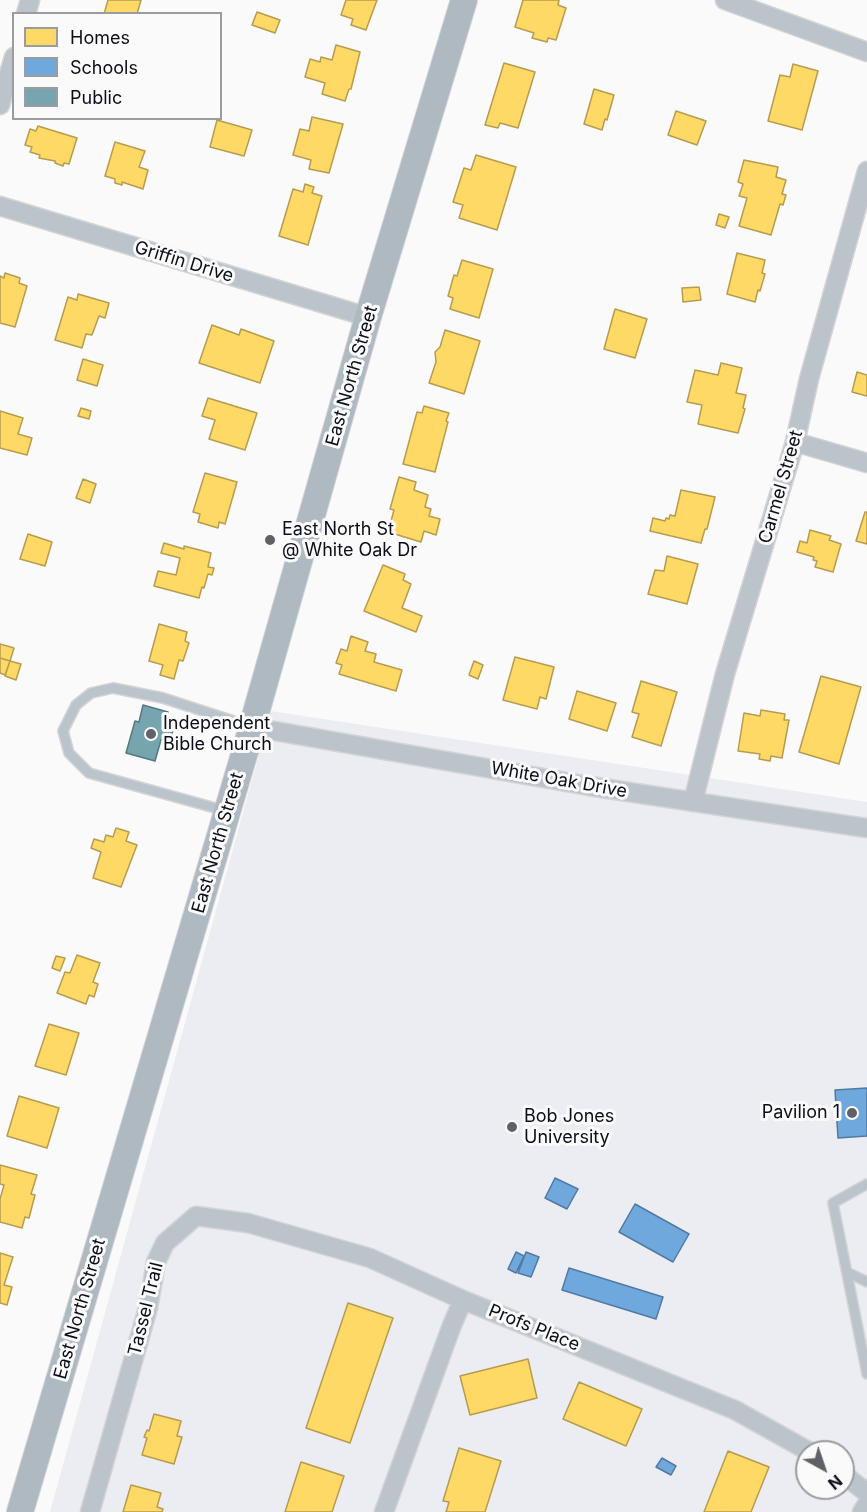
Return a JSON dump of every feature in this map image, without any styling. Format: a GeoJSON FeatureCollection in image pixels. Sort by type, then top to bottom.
{"type":"FeatureCollection","features":[{"type":"Feature","properties":{"kind":"main road","name":"East North Street"},"geometry":{"type":"LineString","coordinates":[[20,1512],[252,727],[368,317],[464,0]]}},
{"type":"Feature","properties":{"kind":"street"},"geometry":{"type":"LineString","coordinates":[[725,0],[867,52]]}},
{"type":"Feature","properties":{"kind":"street"},"geometry":{"type":"LineString","coordinates":[[0,105],[12,64]]}},
{"type":"Feature","properties":{"kind":"street","name":"Carmel Street"},"geometry":{"type":"LineString","coordinates":[[693,802],[725,674],[795,442],[809,379],[867,171]]}},
{"type":"Feature","properties":{"kind":"street","name":"Griffin Drive"},"geometry":{"type":"LineString","coordinates":[[0,206],[368,317]]}},
{"type":"Feature","properties":{"kind":"street"},"geometry":{"type":"LineString","coordinates":[[795,442],[867,463]]}},
{"type":"Feature","properties":{"kind":"street","name":"White Oak Drive"},"geometry":{"type":"LineString","coordinates":[[252,727],[589,786],[867,828]]}},
{"type":"Feature","properties":{"kind":"street","name":"Tassel Trail"},"geometry":{"type":"LineString","coordinates":[[90,1512],[148,1308],[156,1262],[165,1243],[196,1216],[248,1223],[370,1258],[463,1300]]}},
{"type":"Feature","properties":{"kind":"street"},"geometry":{"type":"LineString","coordinates":[[384,1512],[463,1300]]}},
{"type":"Feature","properties":{"kind":"street","name":"Profs Place"},"geometry":{"type":"LineString","coordinates":[[463,1300],[735,1410],[795,1444]]}},
{"type":"Feature","properties":{"kind":"street"},"geometry":{"type":"LineString","coordinates":[[855,1484],[867,1493]]}},
{"type":"Feature","properties":{"kind":"street"},"geometry":{"type":"LineString","coordinates":[[862,1512],[867,1504]]}},
{"type":"Feature","properties":{"kind":"lane"},"geometry":{"type":"LineString","coordinates":[[227,811],[89,773],[69,753],[63,731],[76,705],[91,693],[114,688],[163,698],[252,727]]}},
{"type":"Feature","properties":{"kind":"lane"},"geometry":{"type":"LineString","coordinates":[[867,1184],[833,1203],[867,1374]]}},
{"type":"Feature","properties":{"kind":"lane"},"geometry":{"type":"LineString","coordinates":[[847,1272],[867,1282]]}},
{"type":"Feature","properties":{"kind":"shaded area","name":"Bob Jones University"},"geometry":{"type":"Polygon","coordinates":[[[271,711],[867,802],[867,1512],[50,1512],[271,711]]]}},
{"type":"Feature","properties":{"kind":"building: Homes"},"geometry":{"type":"Polygon","coordinates":[[[108,0],[141,0],[138,12],[105,12],[108,0]]]}},
{"type":"Feature","properties":{"kind":"building: Homes"},"geometry":{"type":"Polygon","coordinates":[[[346,0],[377,0],[366,30],[351,25],[353,19],[341,15],[346,0]]]}},
{"type":"Feature","properties":{"kind":"building: Homes"},"geometry":{"type":"Polygon","coordinates":[[[523,0],[559,0],[558,5],[566,8],[556,40],[548,38],[547,42],[532,38],[534,33],[515,27],[523,0]]]}},
{"type":"Feature","properties":{"kind":"building: Homes"},"geometry":{"type":"Polygon","coordinates":[[[257,12],[280,20],[275,33],[252,25],[257,12]]]}},
{"type":"Feature","properties":{"kind":"building: Homes"},"geometry":{"type":"Polygon","coordinates":[[[336,45],[360,52],[351,89],[345,101],[322,94],[325,83],[305,77],[310,59],[320,62],[321,57],[332,60],[336,45]]]}},
{"type":"Feature","properties":{"kind":"building: Homes"},"geometry":{"type":"Polygon","coordinates":[[[504,63],[535,72],[518,128],[500,123],[498,128],[485,125],[504,63]]]}},
{"type":"Feature","properties":{"kind":"building: Homes"},"geometry":{"type":"Polygon","coordinates":[[[793,64],[818,71],[802,130],[768,121],[780,75],[790,77],[793,64]]]}},
{"type":"Feature","properties":{"kind":"building: Homes"},"geometry":{"type":"Polygon","coordinates":[[[594,89],[614,95],[602,130],[584,124],[594,89]]]}},
{"type":"Feature","properties":{"kind":"building: Homes"},"geometry":{"type":"Polygon","coordinates":[[[676,111],[706,121],[697,145],[668,135],[676,111]]]}},
{"type":"Feature","properties":{"kind":"building: Homes"},"geometry":{"type":"Polygon","coordinates":[[[312,117],[343,124],[329,173],[309,169],[311,160],[293,155],[300,129],[309,131],[312,117]]]}},
{"type":"Feature","properties":{"kind":"building: Homes"},"geometry":{"type":"Polygon","coordinates":[[[217,120],[252,130],[244,156],[210,147],[217,120]]]}},
{"type":"Feature","properties":{"kind":"building: Homes"},"geometry":{"type":"Polygon","coordinates":[[[38,126],[77,138],[69,164],[64,163],[63,166],[55,161],[39,158],[40,155],[30,152],[32,147],[25,145],[30,129],[36,131],[38,126]]]}},
{"type":"Feature","properties":{"kind":"building: Homes"},"geometry":{"type":"Polygon","coordinates":[[[115,142],[145,151],[139,167],[148,170],[143,189],[122,182],[122,185],[115,183],[115,179],[105,176],[115,142]]]}},
{"type":"Feature","properties":{"kind":"building: Homes"},"geometry":{"type":"Polygon","coordinates":[[[476,155],[516,167],[497,230],[459,218],[463,205],[453,202],[464,168],[471,170],[476,155]]]}},
{"type":"Feature","properties":{"kind":"building: Homes"},"geometry":{"type":"Polygon","coordinates":[[[744,160],[778,167],[776,177],[786,180],[782,194],[786,195],[783,205],[780,204],[771,235],[739,226],[747,198],[739,196],[743,184],[738,182],[744,160]]]}},
{"type":"Feature","properties":{"kind":"building: Homes"},"geometry":{"type":"Polygon","coordinates":[[[305,184],[314,187],[312,193],[322,196],[308,245],[279,236],[293,189],[303,192],[305,184]]]}},
{"type":"Feature","properties":{"kind":"building: Homes"},"geometry":{"type":"Polygon","coordinates":[[[719,214],[729,217],[725,228],[716,225],[719,214]]]}},
{"type":"Feature","properties":{"kind":"building: Homes"},"geometry":{"type":"Polygon","coordinates":[[[737,253],[765,260],[762,273],[765,274],[755,302],[727,294],[737,253]]]}},
{"type":"Feature","properties":{"kind":"building: Homes"},"geometry":{"type":"Polygon","coordinates":[[[462,260],[493,269],[479,318],[450,309],[453,298],[448,296],[454,275],[457,276],[462,260]]]}},
{"type":"Feature","properties":{"kind":"building: Homes"},"geometry":{"type":"Polygon","coordinates":[[[5,273],[20,278],[19,283],[27,286],[15,327],[0,323],[0,276],[4,278],[5,273]]]}},
{"type":"Feature","properties":{"kind":"building: Homes"},"geometry":{"type":"Polygon","coordinates":[[[699,287],[701,300],[683,302],[682,288],[699,287]]]}},
{"type":"Feature","properties":{"kind":"building: Homes"},"geometry":{"type":"Polygon","coordinates":[[[78,294],[109,303],[105,318],[99,316],[92,335],[86,334],[82,348],[55,340],[68,297],[77,300],[78,294]]]}},
{"type":"Feature","properties":{"kind":"building: Homes"},"geometry":{"type":"Polygon","coordinates":[[[615,309],[647,319],[635,358],[604,349],[615,309]]]}},
{"type":"Feature","properties":{"kind":"building: Homes"},"geometry":{"type":"Polygon","coordinates":[[[212,325],[239,335],[241,329],[274,341],[260,383],[199,363],[212,325]]]}},
{"type":"Feature","properties":{"kind":"building: Homes"},"geometry":{"type":"Polygon","coordinates":[[[445,330],[480,341],[464,394],[429,383],[436,362],[435,352],[440,347],[445,330]]]}},
{"type":"Feature","properties":{"kind":"building: Homes"},"geometry":{"type":"Polygon","coordinates":[[[83,359],[103,365],[97,386],[77,380],[83,359]]]}},
{"type":"Feature","properties":{"kind":"building: Homes"},"geometry":{"type":"Polygon","coordinates":[[[721,363],[742,368],[736,393],[746,395],[743,408],[745,409],[738,433],[698,424],[702,405],[687,402],[695,370],[718,375],[721,363]]]}},
{"type":"Feature","properties":{"kind":"building: Homes"},"geometry":{"type":"Polygon","coordinates":[[[857,372],[867,375],[867,396],[852,392],[857,372]]]}},
{"type":"Feature","properties":{"kind":"building: Homes"},"geometry":{"type":"Polygon","coordinates":[[[208,398],[257,413],[245,450],[209,439],[215,420],[202,416],[208,398]]]}},
{"type":"Feature","properties":{"kind":"building: Homes"},"geometry":{"type":"Polygon","coordinates":[[[424,406],[449,413],[435,472],[403,464],[417,412],[422,413],[424,406]]]}},
{"type":"Feature","properties":{"kind":"building: Homes"},"geometry":{"type":"Polygon","coordinates":[[[81,408],[91,411],[89,419],[78,416],[81,408]]]}},
{"type":"Feature","properties":{"kind":"building: Homes"},"geometry":{"type":"Polygon","coordinates":[[[0,411],[23,418],[18,434],[32,438],[27,455],[0,448],[0,411]]]}},
{"type":"Feature","properties":{"kind":"building: Homes"},"geometry":{"type":"Polygon","coordinates":[[[205,473],[237,482],[225,524],[219,522],[218,528],[198,522],[200,514],[193,512],[205,473]]]}},
{"type":"Feature","properties":{"kind":"building: Homes"},"geometry":{"type":"Polygon","coordinates":[[[399,477],[416,482],[414,490],[428,495],[425,507],[431,509],[429,516],[440,519],[436,535],[424,531],[421,542],[388,532],[394,510],[390,509],[399,477]]]}},
{"type":"Feature","properties":{"kind":"building: Homes"},"geometry":{"type":"Polygon","coordinates":[[[83,479],[96,484],[90,503],[76,498],[83,479]]]}},
{"type":"Feature","properties":{"kind":"building: Homes"},"geometry":{"type":"Polygon","coordinates":[[[681,490],[715,497],[701,543],[650,531],[653,518],[665,521],[670,515],[675,516],[681,490]]]}},
{"type":"Feature","properties":{"kind":"building: Homes"},"geometry":{"type":"Polygon","coordinates":[[[865,512],[867,512],[867,544],[856,541],[865,512]]]}},
{"type":"Feature","properties":{"kind":"building: Homes"},"geometry":{"type":"Polygon","coordinates":[[[810,530],[831,536],[829,540],[841,544],[833,572],[815,567],[817,561],[813,560],[814,557],[797,552],[800,541],[807,543],[810,530]]]}},
{"type":"Feature","properties":{"kind":"building: Homes"},"geometry":{"type":"Polygon","coordinates":[[[28,534],[52,542],[45,566],[20,559],[28,534]]]}},
{"type":"Feature","properties":{"kind":"building: Homes"},"geometry":{"type":"Polygon","coordinates":[[[164,543],[211,553],[208,567],[214,568],[212,575],[208,574],[199,598],[154,586],[158,571],[176,575],[180,558],[161,553],[164,543]]]}},
{"type":"Feature","properties":{"kind":"building: Homes"},"geometry":{"type":"Polygon","coordinates":[[[667,556],[698,564],[687,604],[648,594],[655,570],[664,571],[667,556]]]}},
{"type":"Feature","properties":{"kind":"building: Homes"},"geometry":{"type":"Polygon","coordinates":[[[383,565],[405,574],[403,580],[411,584],[402,608],[422,616],[416,632],[364,611],[383,565]]]}},
{"type":"Feature","properties":{"kind":"building: Homes"},"geometry":{"type":"Polygon","coordinates":[[[159,624],[187,632],[185,641],[189,643],[183,661],[179,660],[174,679],[160,675],[163,665],[149,661],[159,624]]]}},
{"type":"Feature","properties":{"kind":"building: Homes"},"geometry":{"type":"Polygon","coordinates":[[[351,636],[368,642],[365,651],[376,654],[374,662],[402,670],[396,691],[339,674],[342,665],[336,663],[341,649],[347,651],[351,636]]]}},
{"type":"Feature","properties":{"kind":"building: Homes"},"geometry":{"type":"Polygon","coordinates":[[[0,644],[14,648],[10,661],[0,658],[0,644]]]}},
{"type":"Feature","properties":{"kind":"building: Homes"},"geometry":{"type":"Polygon","coordinates":[[[515,657],[554,667],[546,699],[540,697],[537,709],[503,700],[515,657]]]}},
{"type":"Feature","properties":{"kind":"building: Homes"},"geometry":{"type":"Polygon","coordinates":[[[0,658],[10,661],[5,675],[0,673],[0,658]]]}},
{"type":"Feature","properties":{"kind":"building: Homes"},"geometry":{"type":"Polygon","coordinates":[[[10,661],[21,664],[16,680],[5,676],[10,661]]]}},
{"type":"Feature","properties":{"kind":"building: Homes"},"geometry":{"type":"Polygon","coordinates":[[[474,661],[483,665],[478,679],[469,675],[474,661]]]}},
{"type":"Feature","properties":{"kind":"building: Homes"},"geometry":{"type":"Polygon","coordinates":[[[821,676],[861,687],[839,764],[799,752],[821,676]]]}},
{"type":"Feature","properties":{"kind":"building: Homes"},"geometry":{"type":"Polygon","coordinates":[[[641,681],[677,692],[661,746],[632,737],[639,714],[632,712],[641,681]]]}},
{"type":"Feature","properties":{"kind":"building: Homes"},"geometry":{"type":"Polygon","coordinates":[[[577,691],[616,703],[607,731],[569,719],[577,691]]]}},
{"type":"Feature","properties":{"kind":"building: Homes"},"geometry":{"type":"Polygon","coordinates":[[[761,710],[785,714],[784,720],[789,720],[782,758],[771,756],[770,761],[759,759],[760,754],[738,751],[744,713],[760,716],[761,710]]]}},
{"type":"Feature","properties":{"kind":"building: Homes"},"geometry":{"type":"Polygon","coordinates":[[[116,828],[129,832],[126,841],[137,845],[121,887],[93,878],[101,852],[91,848],[94,839],[104,842],[106,835],[113,837],[116,828]]]}},
{"type":"Feature","properties":{"kind":"building: Homes"},"geometry":{"type":"Polygon","coordinates":[[[77,955],[100,963],[93,982],[98,984],[94,997],[89,995],[86,1004],[57,993],[65,972],[70,973],[77,955]]]}},
{"type":"Feature","properties":{"kind":"building: Homes"},"geometry":{"type":"Polygon","coordinates":[[[56,956],[65,958],[60,971],[52,968],[56,956]]]}},
{"type":"Feature","properties":{"kind":"building: Homes"},"geometry":{"type":"Polygon","coordinates":[[[49,1024],[79,1033],[66,1075],[35,1066],[49,1024]]]}},
{"type":"Feature","properties":{"kind":"building: Homes"},"geometry":{"type":"Polygon","coordinates":[[[19,1096],[59,1108],[47,1148],[7,1136],[19,1096]]]}},
{"type":"Feature","properties":{"kind":"building: Homes"},"geometry":{"type":"Polygon","coordinates":[[[0,1165],[37,1175],[31,1194],[35,1195],[29,1218],[25,1217],[22,1228],[0,1222],[0,1199],[4,1185],[0,1184],[0,1165]]]}},
{"type":"Feature","properties":{"kind":"building: Homes"},"geometry":{"type":"Polygon","coordinates":[[[0,1253],[13,1257],[4,1285],[12,1287],[7,1305],[0,1303],[0,1253]]]}},
{"type":"Feature","properties":{"kind":"building: Homes"},"geometry":{"type":"Polygon","coordinates":[[[348,1303],[393,1318],[350,1443],[306,1428],[348,1303]]]}},
{"type":"Feature","properties":{"kind":"building: Homes"},"geometry":{"type":"Polygon","coordinates":[[[528,1359],[537,1398],[470,1415],[460,1376],[528,1359]]]}},
{"type":"Feature","properties":{"kind":"building: Homes"},"geometry":{"type":"Polygon","coordinates":[[[579,1382],[642,1409],[626,1446],[563,1419],[579,1382]]]}},
{"type":"Feature","properties":{"kind":"building: Homes"},"geometry":{"type":"Polygon","coordinates":[[[154,1414],[181,1421],[177,1436],[182,1437],[174,1464],[142,1455],[147,1438],[144,1437],[147,1430],[149,1431],[154,1414]]]}},
{"type":"Feature","properties":{"kind":"building: Homes"},"geometry":{"type":"Polygon","coordinates":[[[459,1448],[501,1461],[485,1512],[446,1512],[449,1502],[443,1501],[459,1448]]]}},
{"type":"Feature","properties":{"kind":"building: Homes"},"geometry":{"type":"Polygon","coordinates":[[[728,1451],[769,1467],[751,1512],[704,1512],[728,1451]]]}},
{"type":"Feature","properties":{"kind":"building: Homes"},"geometry":{"type":"Polygon","coordinates":[[[301,1462],[344,1476],[332,1512],[285,1512],[301,1462]]]}},
{"type":"Feature","properties":{"kind":"building: Homes"},"geometry":{"type":"Polygon","coordinates":[[[131,1485],[161,1493],[157,1507],[163,1509],[162,1512],[123,1512],[131,1485]]]}},
{"type":"Feature","properties":{"kind":"building: Schools","name":"Pavilion 1"},"geometry":{"type":"Polygon","coordinates":[[[867,1088],[867,1136],[838,1138],[835,1090],[867,1088]]]}},
{"type":"Feature","properties":{"kind":"building: Schools"},"geometry":{"type":"Polygon","coordinates":[[[555,1178],[578,1189],[567,1209],[545,1198],[555,1178]]]}},
{"type":"Feature","properties":{"kind":"building: Schools"},"geometry":{"type":"Polygon","coordinates":[[[635,1204],[689,1234],[673,1262],[619,1232],[635,1204]]]}},
{"type":"Feature","properties":{"kind":"building: Schools"},"geometry":{"type":"Polygon","coordinates":[[[516,1252],[524,1256],[516,1273],[508,1269],[516,1252]]]}},
{"type":"Feature","properties":{"kind":"building: Schools"},"geometry":{"type":"Polygon","coordinates":[[[526,1252],[539,1257],[531,1277],[518,1273],[526,1252]]]}},
{"type":"Feature","properties":{"kind":"building: Schools"},"geometry":{"type":"Polygon","coordinates":[[[569,1268],[663,1297],[656,1319],[562,1290],[569,1268]]]}},
{"type":"Feature","properties":{"kind":"building: Schools"},"geometry":{"type":"Polygon","coordinates":[[[662,1458],[676,1466],[671,1475],[656,1467],[662,1458]]]}},
{"type":"Feature","properties":{"kind":"building: Public","name":"Independent Bible Church"},"geometry":{"type":"Polygon","coordinates":[[[143,705],[168,712],[164,726],[174,728],[169,742],[161,740],[155,761],[126,753],[135,721],[139,722],[143,705]]]}},
{"type":"Feature","properties":{"kind":"place","name":"East North St @ White Oak Dr"},"geometry":{"type":"Point","coordinates":[270,540]}},
{"type":"Feature","properties":{"kind":"place","name":"Independent Bible Church"},"geometry":{"type":"Point","coordinates":[151,734]}},
{"type":"Feature","properties":{"kind":"place","name":"Pavilion 1"},"geometry":{"type":"Point","coordinates":[852,1113]}},
{"type":"Feature","properties":{"kind":"place","name":"Bob Jones University"},"geometry":{"type":"Point","coordinates":[512,1127]}}]}
